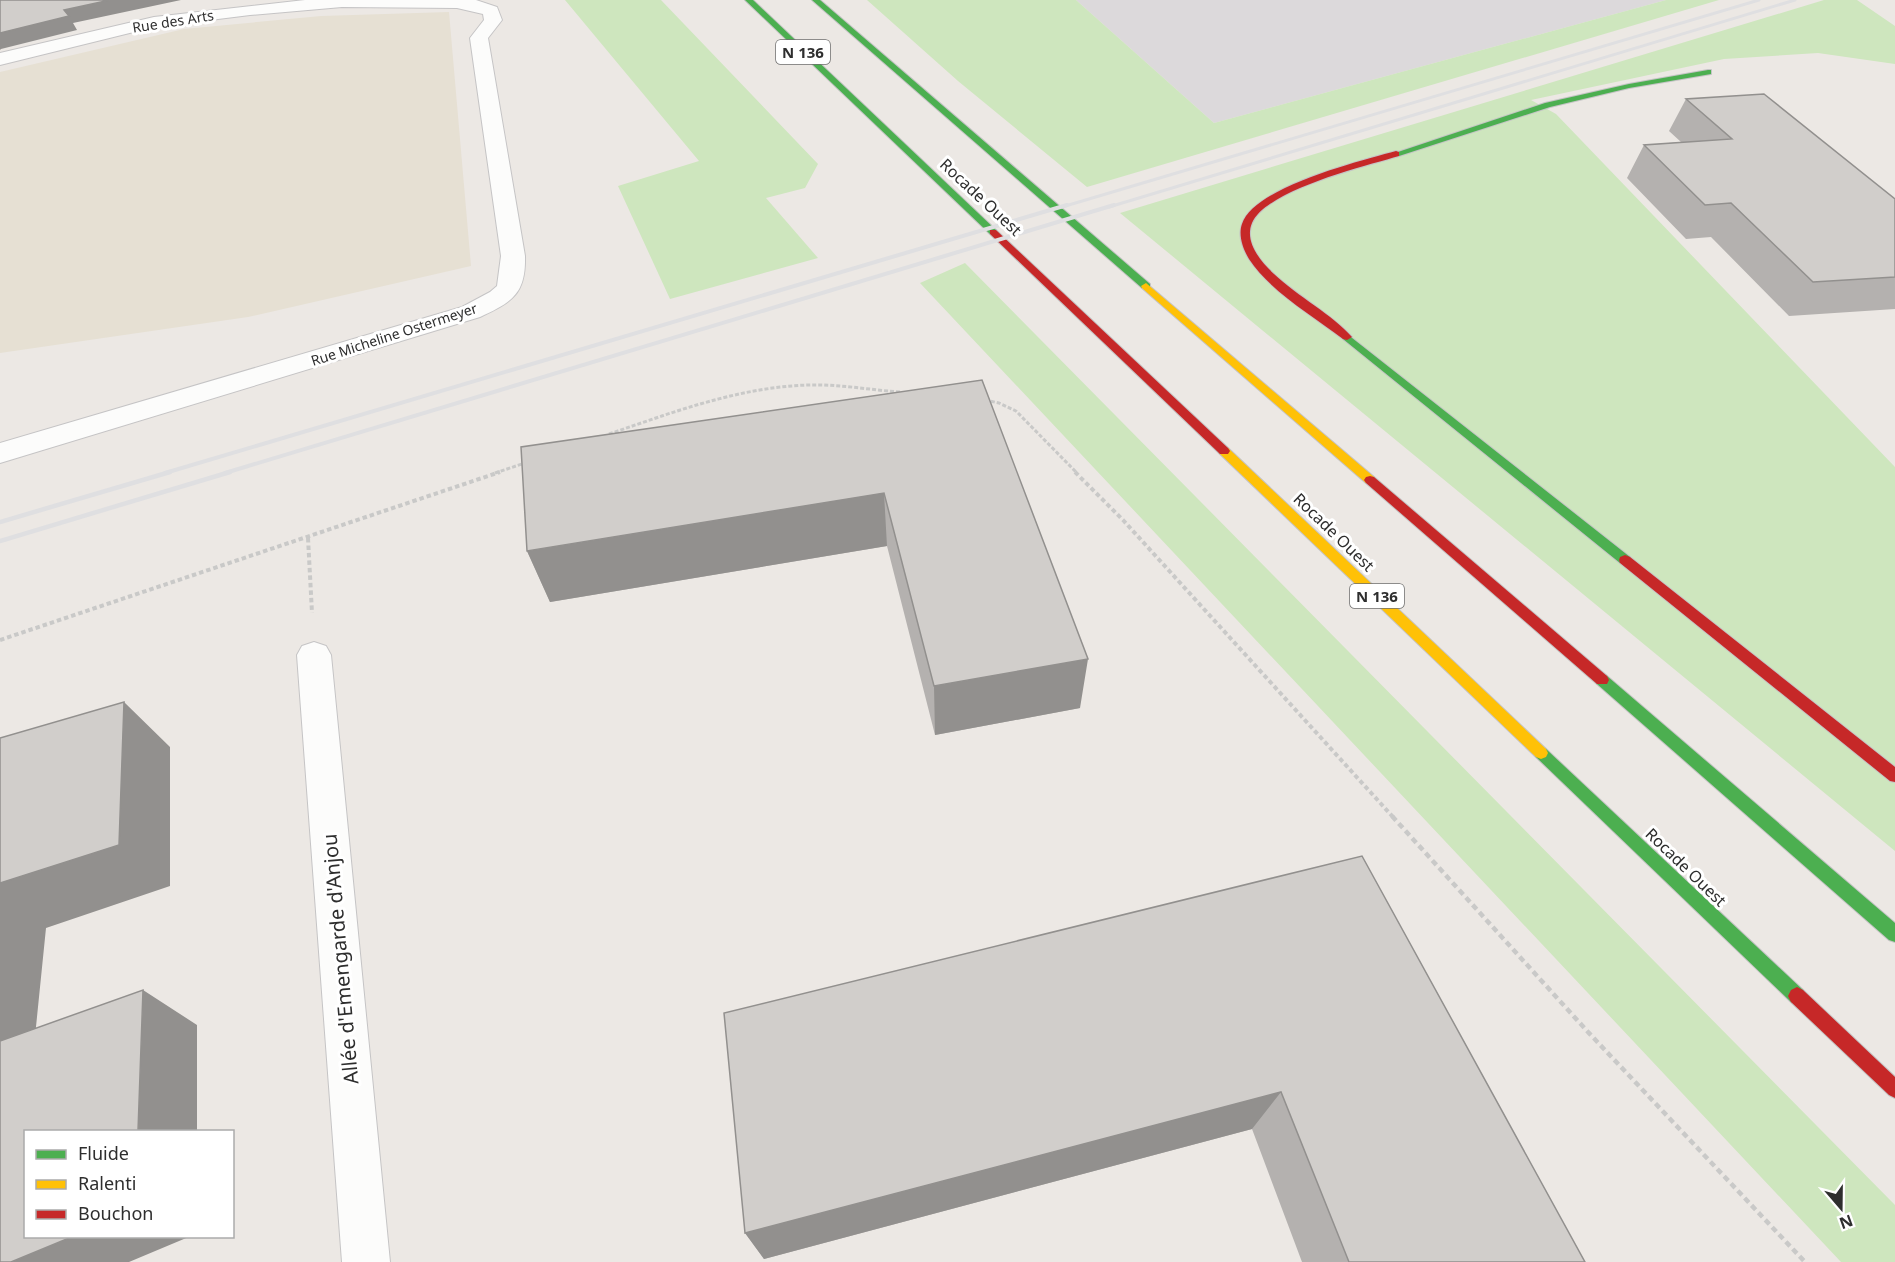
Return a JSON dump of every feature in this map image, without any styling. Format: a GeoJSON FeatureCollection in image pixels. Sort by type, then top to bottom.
{"type":"FeatureCollection","features":[{"type":"Feature","properties":{"kind":"main road","name":"Rocade Ouest"},"geometry":{"type":"LineString","coordinates":[[749,0],[1895,1089]]}},
{"type":"Feature","properties":{"kind":"main road","name":"N 136"},"geometry":{"type":"LineString","coordinates":[[816,0],[1895,934]]}},
{"type":"Feature","properties":{"kind":"main road"},"geometry":{"type":"LineString","coordinates":[[1708,72],[1629,86],[1548,105],[1292,188],[1271,196],[1255,209],[1246,224],[1244,241],[1253,258],[1288,290],[1895,776]]}},
{"type":"Feature","properties":{"kind":"street","name":"Rue des Arts"},"geometry":{"type":"LineString","coordinates":[[1,57],[154,22],[250,10],[342,1],[457,3]]}},
{"type":"Feature","properties":{"kind":"street","name":"Rue Micheline Ostermeyer"},"geometry":{"type":"LineString","coordinates":[[0,453],[462,315],[499,298],[509,289],[514,276],[513,256],[479,38],[493,20],[491,10],[457,3]]}},
{"type":"Feature","properties":{"kind":"street","name":"Allée d'Emengarde d'Anjou"},"geometry":{"type":"LineString","coordinates":[[314,655],[366,1262]]}},
{"type":"Feature","properties":{"kind":"path"},"geometry":{"type":"LineString","coordinates":[[602,437],[704,402],[773,388],[809,385],[903,393]]}},
{"type":"Feature","properties":{"kind":"path"},"geometry":{"type":"LineString","coordinates":[[982,400],[999,403],[1016,411],[1123,520],[1588,1032],[1805,1262]]}},
{"type":"Feature","properties":{"kind":"path"},"geometry":{"type":"LineString","coordinates":[[0,640],[534,460]]}},
{"type":"Feature","properties":{"kind":"path"},"geometry":{"type":"LineString","coordinates":[[308,538],[314,655]]}},
{"type":"Feature","properties":{"kind":"shaded area"},"geometry":{"type":"Polygon","coordinates":[[[1076,0],[1666,0],[1214,123],[1076,0]]]}},
{"type":"Feature","properties":{"kind":"shaded area"},"geometry":{"type":"Polygon","coordinates":[[[449,12],[471,266],[248,317],[0,353],[0,72],[184,29],[321,16],[449,12]]]}},
{"type":"Feature","properties":{"kind":"green space"},"geometry":{"type":"Polygon","coordinates":[[[565,0],[661,0],[818,164],[805,188],[766,198],[818,258],[670,299],[618,186],[699,161],[565,0]]]}},
{"type":"Feature","properties":{"kind":"green space"},"geometry":{"type":"Polygon","coordinates":[[[867,0],[1076,0],[1214,123],[1666,0],[1719,0],[1087,187],[958,81],[867,0]]]}},
{"type":"Feature","properties":{"kind":"green space"},"geometry":{"type":"Polygon","coordinates":[[[1824,0],[1857,0],[1895,26],[1895,64],[1818,53],[1724,59],[1531,100],[1556,114],[1895,467],[1895,851],[1120,213],[1824,0]]]}},
{"type":"Feature","properties":{"kind":"green space"},"geometry":{"type":"Polygon","coordinates":[[[965,263],[1895,1205],[1895,1262],[1841,1262],[920,283],[965,263]]]}},
{"type":"Feature","properties":{"kind":"building"},"geometry":{"type":"Polygon","coordinates":[[[0,0],[110,0],[64,10],[69,16],[0,33],[0,0]]]}},
{"type":"Feature","properties":{"kind":"building"},"geometry":{"type":"Polygon","coordinates":[[[1764,94],[1895,199],[1895,277],[1813,282],[1731,203],[1705,205],[1644,145],[1732,139],[1686,99],[1764,94]]]}},
{"type":"Feature","properties":{"kind":"building"},"geometry":{"type":"Polygon","coordinates":[[[982,380],[1088,659],[934,686],[884,493],[527,551],[521,447],[982,380]]]}},
{"type":"Feature","properties":{"kind":"building"},"geometry":{"type":"Polygon","coordinates":[[[124,702],[119,845],[0,883],[0,738],[124,702]]]}},
{"type":"Feature","properties":{"kind":"building"},"geometry":{"type":"Polygon","coordinates":[[[1362,856],[1585,1262],[1349,1262],[1281,1092],[745,1233],[724,1013],[1362,856]]]}},
{"type":"Feature","properties":{"kind":"building"},"geometry":{"type":"Polygon","coordinates":[[[143,990],[138,1130],[24,1130],[24,1238],[69,1238],[11,1262],[0,1262],[0,1041],[143,990]]]}},
{"type":"Feature","properties":{"kind":"railway"},"geometry":{"type":"LineString","coordinates":[[1062,207],[1759,0]]}},
{"type":"Feature","properties":{"kind":"railway"},"geometry":{"type":"LineString","coordinates":[[1109,207],[1795,0]]}},
{"type":"Feature","properties":{"kind":"railway"},"geometry":{"type":"LineString","coordinates":[[165,473],[1067,205]]}},
{"type":"Feature","properties":{"kind":"railway"},"geometry":{"type":"LineString","coordinates":[[225,473],[1114,205]]}},
{"type":"Feature","properties":{"kind":"railway"},"geometry":{"type":"LineString","coordinates":[[0,522],[170,472]]}},
{"type":"Feature","properties":{"kind":"railway"},"geometry":{"type":"LineString","coordinates":[[0,541],[230,472]]}},
{"type":"Feature","properties":{"kind":"traffic: fast"},"geometry":{"type":"LineString","coordinates":[[749,0],[993,232]]}},
{"type":"Feature","properties":{"kind":"traffic: fast"},"geometry":{"type":"LineString","coordinates":[[816,0],[1146,286]]}},
{"type":"Feature","properties":{"kind":"traffic: fast"},"geometry":{"type":"LineString","coordinates":[[1396,154],[1548,105],[1629,86],[1708,72]]}},
{"type":"Feature","properties":{"kind":"traffic: fast"},"geometry":{"type":"LineString","coordinates":[[1347,337],[1625,560]]}},
{"type":"Feature","properties":{"kind":"traffic: fast"},"geometry":{"type":"LineString","coordinates":[[1602,680],[1895,934]]}},
{"type":"Feature","properties":{"kind":"traffic: fast"},"geometry":{"type":"LineString","coordinates":[[1541,753],[1797,996]]}},
{"type":"Feature","properties":{"kind":"traffic: slow"},"geometry":{"type":"LineString","coordinates":[[1146,286],[1370,480]]}},
{"type":"Feature","properties":{"kind":"traffic: slow"},"geometry":{"type":"LineString","coordinates":[[1224,451],[1541,753]]}},
{"type":"Feature","properties":{"kind":"traffic: jam"},"geometry":{"type":"LineString","coordinates":[[1347,337],[1283,288],[1261,267],[1253,257],[1245,239],[1246,224],[1255,211],[1268,200],[1285,191],[1396,154]]}},
{"type":"Feature","properties":{"kind":"traffic: jam"},"geometry":{"type":"LineString","coordinates":[[993,232],[1224,451]]}},
{"type":"Feature","properties":{"kind":"traffic: jam"},"geometry":{"type":"LineString","coordinates":[[1370,480],[1602,680]]}},
{"type":"Feature","properties":{"kind":"traffic: jam"},"geometry":{"type":"LineString","coordinates":[[1625,560],[1895,776]]}},
{"type":"Feature","properties":{"kind":"traffic: jam"},"geometry":{"type":"LineString","coordinates":[[1797,996],[1895,1089]]}}]}
